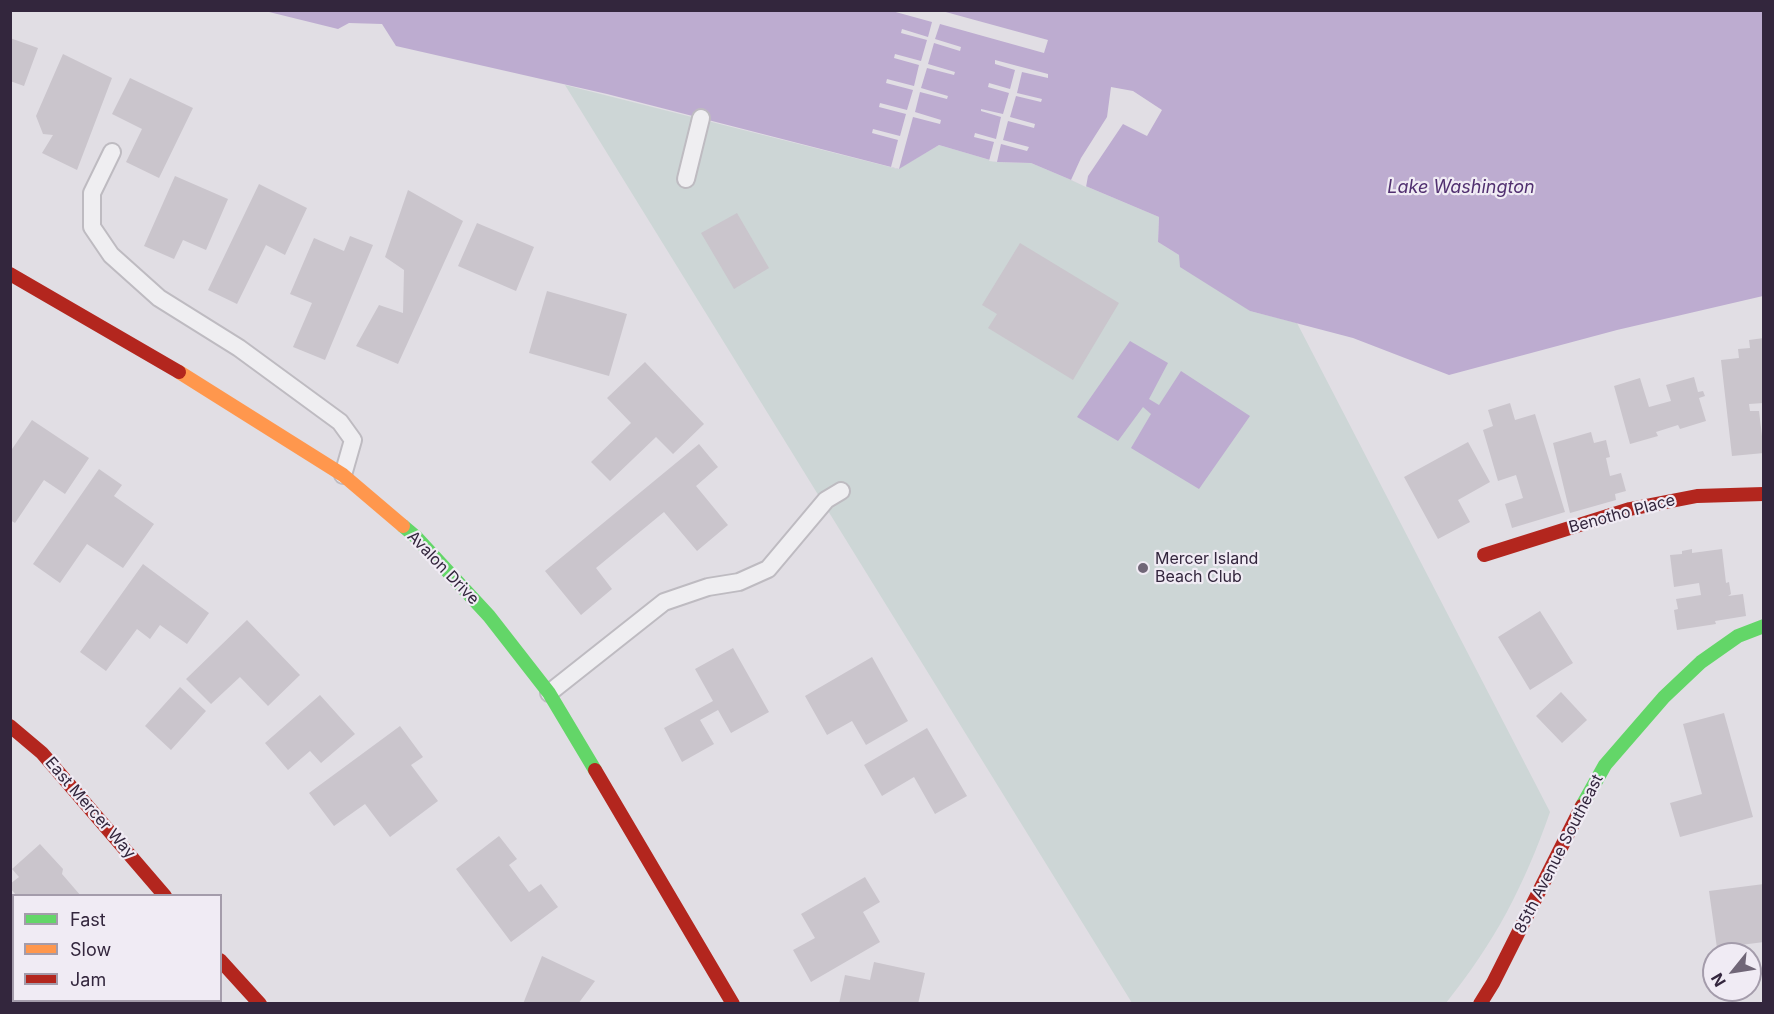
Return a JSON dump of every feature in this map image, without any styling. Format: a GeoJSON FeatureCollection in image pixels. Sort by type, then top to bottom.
{"type":"FeatureCollection","features":[{"type":"Feature","properties":{"kind":"street","name":"Avalon Drive"},"geometry":{"type":"LineString","coordinates":[[10,274],[169,366],[343,475],[416,537],[489,616],[549,693],[733,1004]]}},
{"type":"Feature","properties":{"kind":"street","name":"Benotho Place"},"geometry":{"type":"LineString","coordinates":[[1484,555],[1630,509],[1697,496],[1764,495]]}},
{"type":"Feature","properties":{"kind":"street","name":"85th Avenue Southeast"},"geometry":{"type":"LineString","coordinates":[[1480,1004],[1493,984],[1566,836],[1605,765],[1650,712],[1701,662],[1738,636],[1764,626]]}},
{"type":"Feature","properties":{"kind":"street","name":"East Mercer Way"},"geometry":{"type":"LineString","coordinates":[[10,726],[42,753],[163,894]]}},
{"type":"Feature","properties":{"kind":"street"},"geometry":{"type":"LineString","coordinates":[[222,962],[260,1004]]}},
{"type":"Feature","properties":{"kind":"lane"},"geometry":{"type":"LineString","coordinates":[[686,179],[701,118]]}},
{"type":"Feature","properties":{"kind":"lane"},"geometry":{"type":"LineString","coordinates":[[112,152],[92,193],[92,227],[111,255],[159,298],[240,348],[340,422],[353,440],[343,475]]}},
{"type":"Feature","properties":{"kind":"lane"},"geometry":{"type":"LineString","coordinates":[[549,693],[664,602],[708,587],[739,582],[768,569],[826,500],[841,491]]}},
{"type":"Feature","properties":{"kind":"shaded area","name":"Mercer Island Beach Club"},"geometry":{"type":"Polygon","coordinates":[[[565,85],[898,169],[939,145],[997,162],[1031,163],[1159,217],[1158,242],[1179,255],[1250,311],[1297,323],[1550,812],[1530,864],[1507,912],[1479,958],[1446,1003],[1132,1003],[565,85]]]}},
{"type":"Feature","properties":{"kind":"water","name":"Lake Washington"},"geometry":{"type":"Polygon","coordinates":[[[265,11],[1763,11],[1763,296],[1617,330],[1449,375],[1353,338],[1250,311],[1180,267],[1179,255],[1158,242],[1159,217],[1031,163],[997,162],[939,145],[899,169],[607,94],[396,46],[382,24],[349,23],[338,29],[265,11]]]}},
{"type":"Feature","properties":{"kind":"water"},"geometry":{"type":"Polygon","coordinates":[[[1130,341],[1168,363],[1149,399],[1159,405],[1181,371],[1250,416],[1199,489],[1131,448],[1151,414],[1143,407],[1118,441],[1077,417],[1130,341]]]}},
{"type":"Feature","properties":{"kind":"pier"},"geometry":{"type":"Polygon","coordinates":[[[892,11],[942,11],[1048,40],[1044,53],[940,24],[935,39],[961,47],[960,51],[934,43],[928,64],[955,72],[954,75],[927,68],[921,88],[948,96],[947,99],[920,92],[915,112],[941,120],[940,124],[913,117],[899,169],[891,167],[898,140],[872,133],[873,129],[900,136],[906,114],[879,107],[880,103],[907,110],[913,90],[886,83],[887,79],[914,86],[919,65],[894,58],[895,54],[921,61],[927,40],[901,33],[902,29],[928,37],[932,22],[892,11]]]}},
{"type":"Feature","properties":{"kind":"pier"},"geometry":{"type":"Polygon","coordinates":[[[995,60],[1048,74],[1048,78],[1022,72],[1017,93],[1042,99],[1041,102],[1016,96],[1010,117],[1035,124],[1034,128],[1008,121],[1003,140],[1029,147],[1027,151],[1001,144],[997,162],[989,161],[994,142],[974,137],[975,133],[996,139],[1001,117],[981,111],[981,109],[1003,114],[1009,93],[988,87],[989,83],[1010,89],[1015,70],[995,64],[995,60]]]}},
{"type":"Feature","properties":{"kind":"pier"},"geometry":{"type":"Polygon","coordinates":[[[1111,87],[1133,91],[1162,110],[1147,136],[1123,124],[1088,176],[1086,187],[1071,180],[1081,158],[1107,117],[1111,87]]]}},
{"type":"Feature","properties":{"kind":"building"},"geometry":{"type":"Polygon","coordinates":[[[10,38],[38,48],[24,86],[10,81],[10,38]]]}},
{"type":"Feature","properties":{"kind":"building"},"geometry":{"type":"Polygon","coordinates":[[[63,54],[112,78],[77,170],[42,153],[53,135],[43,134],[36,116],[63,54]]]}},
{"type":"Feature","properties":{"kind":"building"},"geometry":{"type":"Polygon","coordinates":[[[130,78],[193,108],[159,178],[126,162],[142,129],[112,114],[130,78]]]}},
{"type":"Feature","properties":{"kind":"building"},"geometry":{"type":"Polygon","coordinates":[[[175,176],[228,199],[206,250],[183,240],[174,259],[144,246],[175,176]]]}},
{"type":"Feature","properties":{"kind":"building"},"geometry":{"type":"Polygon","coordinates":[[[259,184],[307,208],[285,255],[266,245],[237,304],[208,290],[259,184]]]}},
{"type":"Feature","properties":{"kind":"building"},"geometry":{"type":"Polygon","coordinates":[[[408,190],[463,221],[398,364],[356,346],[379,305],[403,313],[404,270],[385,257],[408,190]]]}},
{"type":"Feature","properties":{"kind":"building"},"geometry":{"type":"Polygon","coordinates":[[[737,213],[769,268],[734,289],[701,233],[737,213]]]}},
{"type":"Feature","properties":{"kind":"building"},"geometry":{"type":"Polygon","coordinates":[[[477,223],[534,247],[516,291],[458,266],[477,223]]]}},
{"type":"Feature","properties":{"kind":"building"},"geometry":{"type":"Polygon","coordinates":[[[350,236],[373,245],[325,360],[293,347],[312,303],[290,294],[314,238],[344,251],[350,236]]]}},
{"type":"Feature","properties":{"kind":"building"},"geometry":{"type":"Polygon","coordinates":[[[1020,243],[1119,303],[1073,380],[988,328],[997,314],[982,305],[1020,243]]]}},
{"type":"Feature","properties":{"kind":"building"},"geometry":{"type":"Polygon","coordinates":[[[547,291],[627,314],[609,376],[529,353],[547,291]]]}},
{"type":"Feature","properties":{"kind":"building"},"geometry":{"type":"Polygon","coordinates":[[[1764,338],[1764,403],[1749,404],[1750,411],[1759,411],[1764,453],[1732,456],[1721,360],[1739,358],[1738,349],[1750,348],[1749,340],[1764,338]]]}},
{"type":"Feature","properties":{"kind":"building"},"geometry":{"type":"Polygon","coordinates":[[[645,362],[704,424],[673,454],[656,437],[610,481],[591,462],[631,423],[607,398],[645,362]]]}},
{"type":"Feature","properties":{"kind":"building"},"geometry":{"type":"Polygon","coordinates":[[[1694,377],[1698,392],[1703,391],[1705,396],[1699,398],[1706,421],[1680,429],[1678,425],[1656,432],[1658,436],[1630,444],[1614,386],[1640,378],[1649,407],[1671,401],[1666,385],[1694,377]]]}},
{"type":"Feature","properties":{"kind":"building"},"geometry":{"type":"Polygon","coordinates":[[[1510,403],[1515,420],[1535,414],[1565,512],[1512,528],[1505,504],[1523,498],[1516,475],[1498,481],[1483,430],[1493,426],[1488,410],[1510,403]]]}},
{"type":"Feature","properties":{"kind":"building"},"geometry":{"type":"Polygon","coordinates":[[[32,420],[89,458],[65,494],[44,480],[15,523],[10,520],[10,452],[32,420]]]}},
{"type":"Feature","properties":{"kind":"building"},"geometry":{"type":"Polygon","coordinates":[[[1591,432],[1594,443],[1606,440],[1610,457],[1606,458],[1610,476],[1621,473],[1626,491],[1615,494],[1616,500],[1570,513],[1553,443],[1591,432]]]}},
{"type":"Feature","properties":{"kind":"building"},"geometry":{"type":"Polygon","coordinates":[[[1468,442],[1490,482],[1458,500],[1470,522],[1438,539],[1404,477],[1468,442]]]}},
{"type":"Feature","properties":{"kind":"building"},"geometry":{"type":"Polygon","coordinates":[[[699,444],[718,467],[696,486],[728,525],[697,551],[664,512],[596,568],[612,589],[581,615],[545,571],[699,444]]]}},
{"type":"Feature","properties":{"kind":"building"},"geometry":{"type":"Polygon","coordinates":[[[99,469],[122,485],[114,496],[154,524],[123,568],[87,544],[60,583],[33,564],[99,469]]]}},
{"type":"Feature","properties":{"kind":"building"},"geometry":{"type":"Polygon","coordinates":[[[1692,549],[1692,553],[1722,549],[1726,583],[1729,582],[1731,594],[1728,596],[1743,594],[1746,616],[1715,621],[1716,624],[1677,630],[1674,610],[1678,609],[1676,599],[1701,595],[1699,583],[1674,587],[1670,555],[1682,554],[1682,551],[1692,549]]]}},
{"type":"Feature","properties":{"kind":"building"},"geometry":{"type":"Polygon","coordinates":[[[143,564],[209,613],[187,644],[160,625],[150,639],[137,629],[106,671],[80,652],[143,564]]]}},
{"type":"Feature","properties":{"kind":"building"},"geometry":{"type":"Polygon","coordinates":[[[1540,611],[1573,663],[1530,690],[1498,637],[1540,611]]]}},
{"type":"Feature","properties":{"kind":"building"},"geometry":{"type":"Polygon","coordinates":[[[247,620],[300,675],[268,706],[240,677],[211,704],[186,679],[247,620]]]}},
{"type":"Feature","properties":{"kind":"building"},"geometry":{"type":"Polygon","coordinates":[[[733,648],[769,712],[731,733],[718,710],[700,720],[714,744],[682,762],[664,728],[713,701],[695,669],[733,648]]]}},
{"type":"Feature","properties":{"kind":"building"},"geometry":{"type":"Polygon","coordinates":[[[872,657],[908,721],[866,745],[852,721],[827,735],[805,696],[872,657]]]}},
{"type":"Feature","properties":{"kind":"building"},"geometry":{"type":"Polygon","coordinates":[[[180,687],[206,711],[171,750],[145,726],[180,687]]]}},
{"type":"Feature","properties":{"kind":"building"},"geometry":{"type":"Polygon","coordinates":[[[1561,692],[1587,720],[1562,743],[1536,716],[1561,692]]]}},
{"type":"Feature","properties":{"kind":"building"},"geometry":{"type":"Polygon","coordinates":[[[320,695],[355,734],[321,763],[310,751],[288,770],[265,743],[320,695]]]}},
{"type":"Feature","properties":{"kind":"building"},"geometry":{"type":"Polygon","coordinates":[[[1724,713],[1753,817],[1680,837],[1670,803],[1702,794],[1683,724],[1724,713]]]}},
{"type":"Feature","properties":{"kind":"building"},"geometry":{"type":"Polygon","coordinates":[[[400,726],[423,757],[411,765],[438,801],[390,837],[365,804],[334,826],[309,793],[400,726]]]}},
{"type":"Feature","properties":{"kind":"building"},"geometry":{"type":"Polygon","coordinates":[[[927,728],[967,796],[935,814],[914,777],[882,796],[864,765],[927,728]]]}},
{"type":"Feature","properties":{"kind":"building"},"geometry":{"type":"Polygon","coordinates":[[[499,836],[517,859],[509,865],[529,892],[541,884],[558,907],[511,942],[456,869],[499,836]]]}},
{"type":"Feature","properties":{"kind":"building"},"geometry":{"type":"Polygon","coordinates":[[[40,844],[63,869],[62,874],[79,894],[15,894],[10,888],[10,884],[19,877],[12,869],[40,844]]]}},
{"type":"Feature","properties":{"kind":"building"},"geometry":{"type":"Polygon","coordinates":[[[865,877],[880,902],[863,912],[880,942],[811,982],[793,950],[815,938],[801,914],[865,877]]]}},
{"type":"Feature","properties":{"kind":"building"},"geometry":{"type":"Polygon","coordinates":[[[1764,884],[1764,942],[1716,942],[1709,891],[1764,884]]]}},
{"type":"Feature","properties":{"kind":"building"},"geometry":{"type":"Polygon","coordinates":[[[542,956],[595,981],[578,1004],[523,1004],[542,956]]]}},
{"type":"Feature","properties":{"kind":"building"},"geometry":{"type":"Polygon","coordinates":[[[874,962],[925,973],[918,1004],[839,1004],[845,975],[870,980],[874,962]]]}},
{"type":"Feature","properties":{"kind":"building"},"geometry":{"type":"Polygon","coordinates":[[[88,1002],[132,1002],[131,1004],[89,1004],[88,1002]]]}},
{"type":"Feature","properties":{"kind":"traffic: fast"},"geometry":{"type":"LineString","coordinates":[[403,526],[489,616],[549,693],[595,770]]}},
{"type":"Feature","properties":{"kind":"traffic: fast"},"geometry":{"type":"LineString","coordinates":[[1582,806],[1605,765],[1664,697],[1701,662],[1738,636],[1764,626]]}},
{"type":"Feature","properties":{"kind":"traffic: slow"},"geometry":{"type":"LineString","coordinates":[[179,372],[343,475],[403,526]]}},
{"type":"Feature","properties":{"kind":"traffic: jam"},"geometry":{"type":"LineString","coordinates":[[10,274],[179,372]]}},
{"type":"Feature","properties":{"kind":"traffic: jam"},"geometry":{"type":"LineString","coordinates":[[1484,555],[1630,509],[1697,496],[1764,494]]}},
{"type":"Feature","properties":{"kind":"traffic: jam"},"geometry":{"type":"LineString","coordinates":[[10,726],[42,753],[163,894]]}},
{"type":"Feature","properties":{"kind":"traffic: jam"},"geometry":{"type":"LineString","coordinates":[[595,770],[733,1004]]}},
{"type":"Feature","properties":{"kind":"traffic: jam"},"geometry":{"type":"LineString","coordinates":[[1480,1004],[1493,983],[1582,806]]}},
{"type":"Feature","properties":{"kind":"traffic: jam"},"geometry":{"type":"LineString","coordinates":[[222,962],[260,1004]]}},
{"type":"Feature","properties":{"kind":"place","name":"Mercer Island Beach Club"},"geometry":{"type":"Point","coordinates":[1143,568]}}]}
